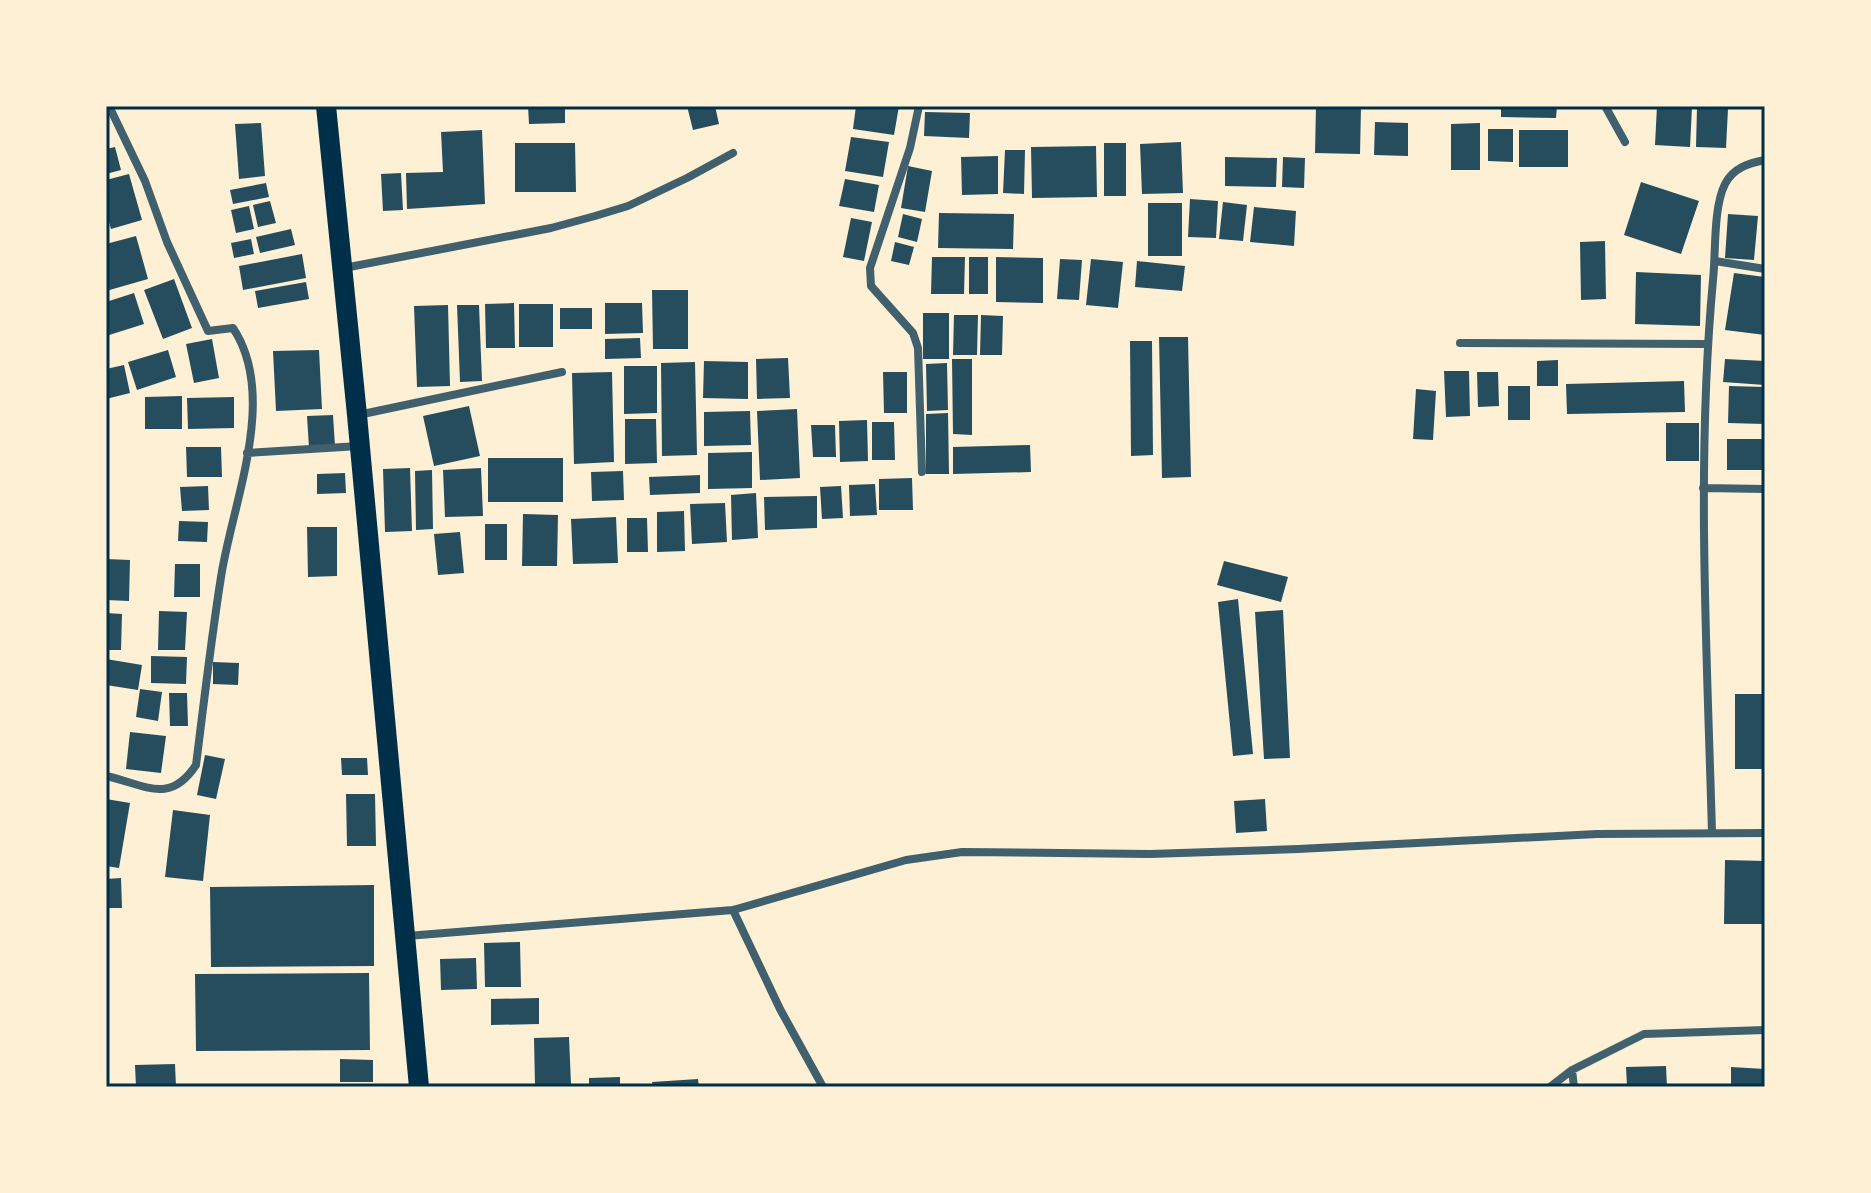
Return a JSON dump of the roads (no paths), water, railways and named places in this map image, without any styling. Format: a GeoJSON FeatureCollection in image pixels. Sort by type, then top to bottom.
{"type":"FeatureCollection","features":[{"type":"Feature","properties":{"kind":"main road"},"geometry":{"type":"LineString","coordinates":[[326,106],[419,1087]]}},
{"type":"Feature","properties":{"kind":"street"},"geometry":{"type":"LineString","coordinates":[[106,776],[137,786],[169,789],[187,779],[196,765],[221,574],[252,433],[251,376],[243,347],[233,328],[208,331],[167,242],[145,181],[109,106]]}},
{"type":"Feature","properties":{"kind":"street"},"geometry":{"type":"LineString","coordinates":[[919,106],[910,148],[870,268],[871,286],[913,333],[918,348],[922,472]]}},
{"type":"Feature","properties":{"kind":"street"},"geometry":{"type":"LineString","coordinates":[[1605,106],[1625,142]]}},
{"type":"Feature","properties":{"kind":"street"},"geometry":{"type":"LineString","coordinates":[[343,268],[551,228],[595,216],[628,206],[733,153]]}},
{"type":"Feature","properties":{"kind":"street"},"geometry":{"type":"LineString","coordinates":[[1712,833],[1703,488],[1707,344],[1719,208],[1726,183],[1746,163],[1765,160]]}},
{"type":"Feature","properties":{"kind":"street"},"geometry":{"type":"LineString","coordinates":[[1715,261],[1765,269]]}},
{"type":"Feature","properties":{"kind":"street"},"geometry":{"type":"LineString","coordinates":[[1460,343],[1707,344]]}},
{"type":"Feature","properties":{"kind":"street"},"geometry":{"type":"LineString","coordinates":[[357,415],[562,372]]}},
{"type":"Feature","properties":{"kind":"street"},"geometry":{"type":"LineString","coordinates":[[247,453],[360,446]]}},
{"type":"Feature","properties":{"kind":"street"},"geometry":{"type":"LineString","coordinates":[[1703,488],[1765,489]]}},
{"type":"Feature","properties":{"kind":"street"},"geometry":{"type":"LineString","coordinates":[[406,936],[733,910],[906,860],[962,852],[1150,854],[1597,834],[1765,833]]}},
{"type":"Feature","properties":{"kind":"street"},"geometry":{"type":"LineString","coordinates":[[733,910],[780,1009],[823,1087]]}},
{"type":"Feature","properties":{"kind":"street"},"geometry":{"type":"LineString","coordinates":[[1550,1087],[1572,1070],[1644,1034],[1765,1030]]}},
{"type":"Feature","properties":{"kind":"street"},"geometry":{"type":"LineString","coordinates":[[1572,1070],[1574,1087]]}}]}
